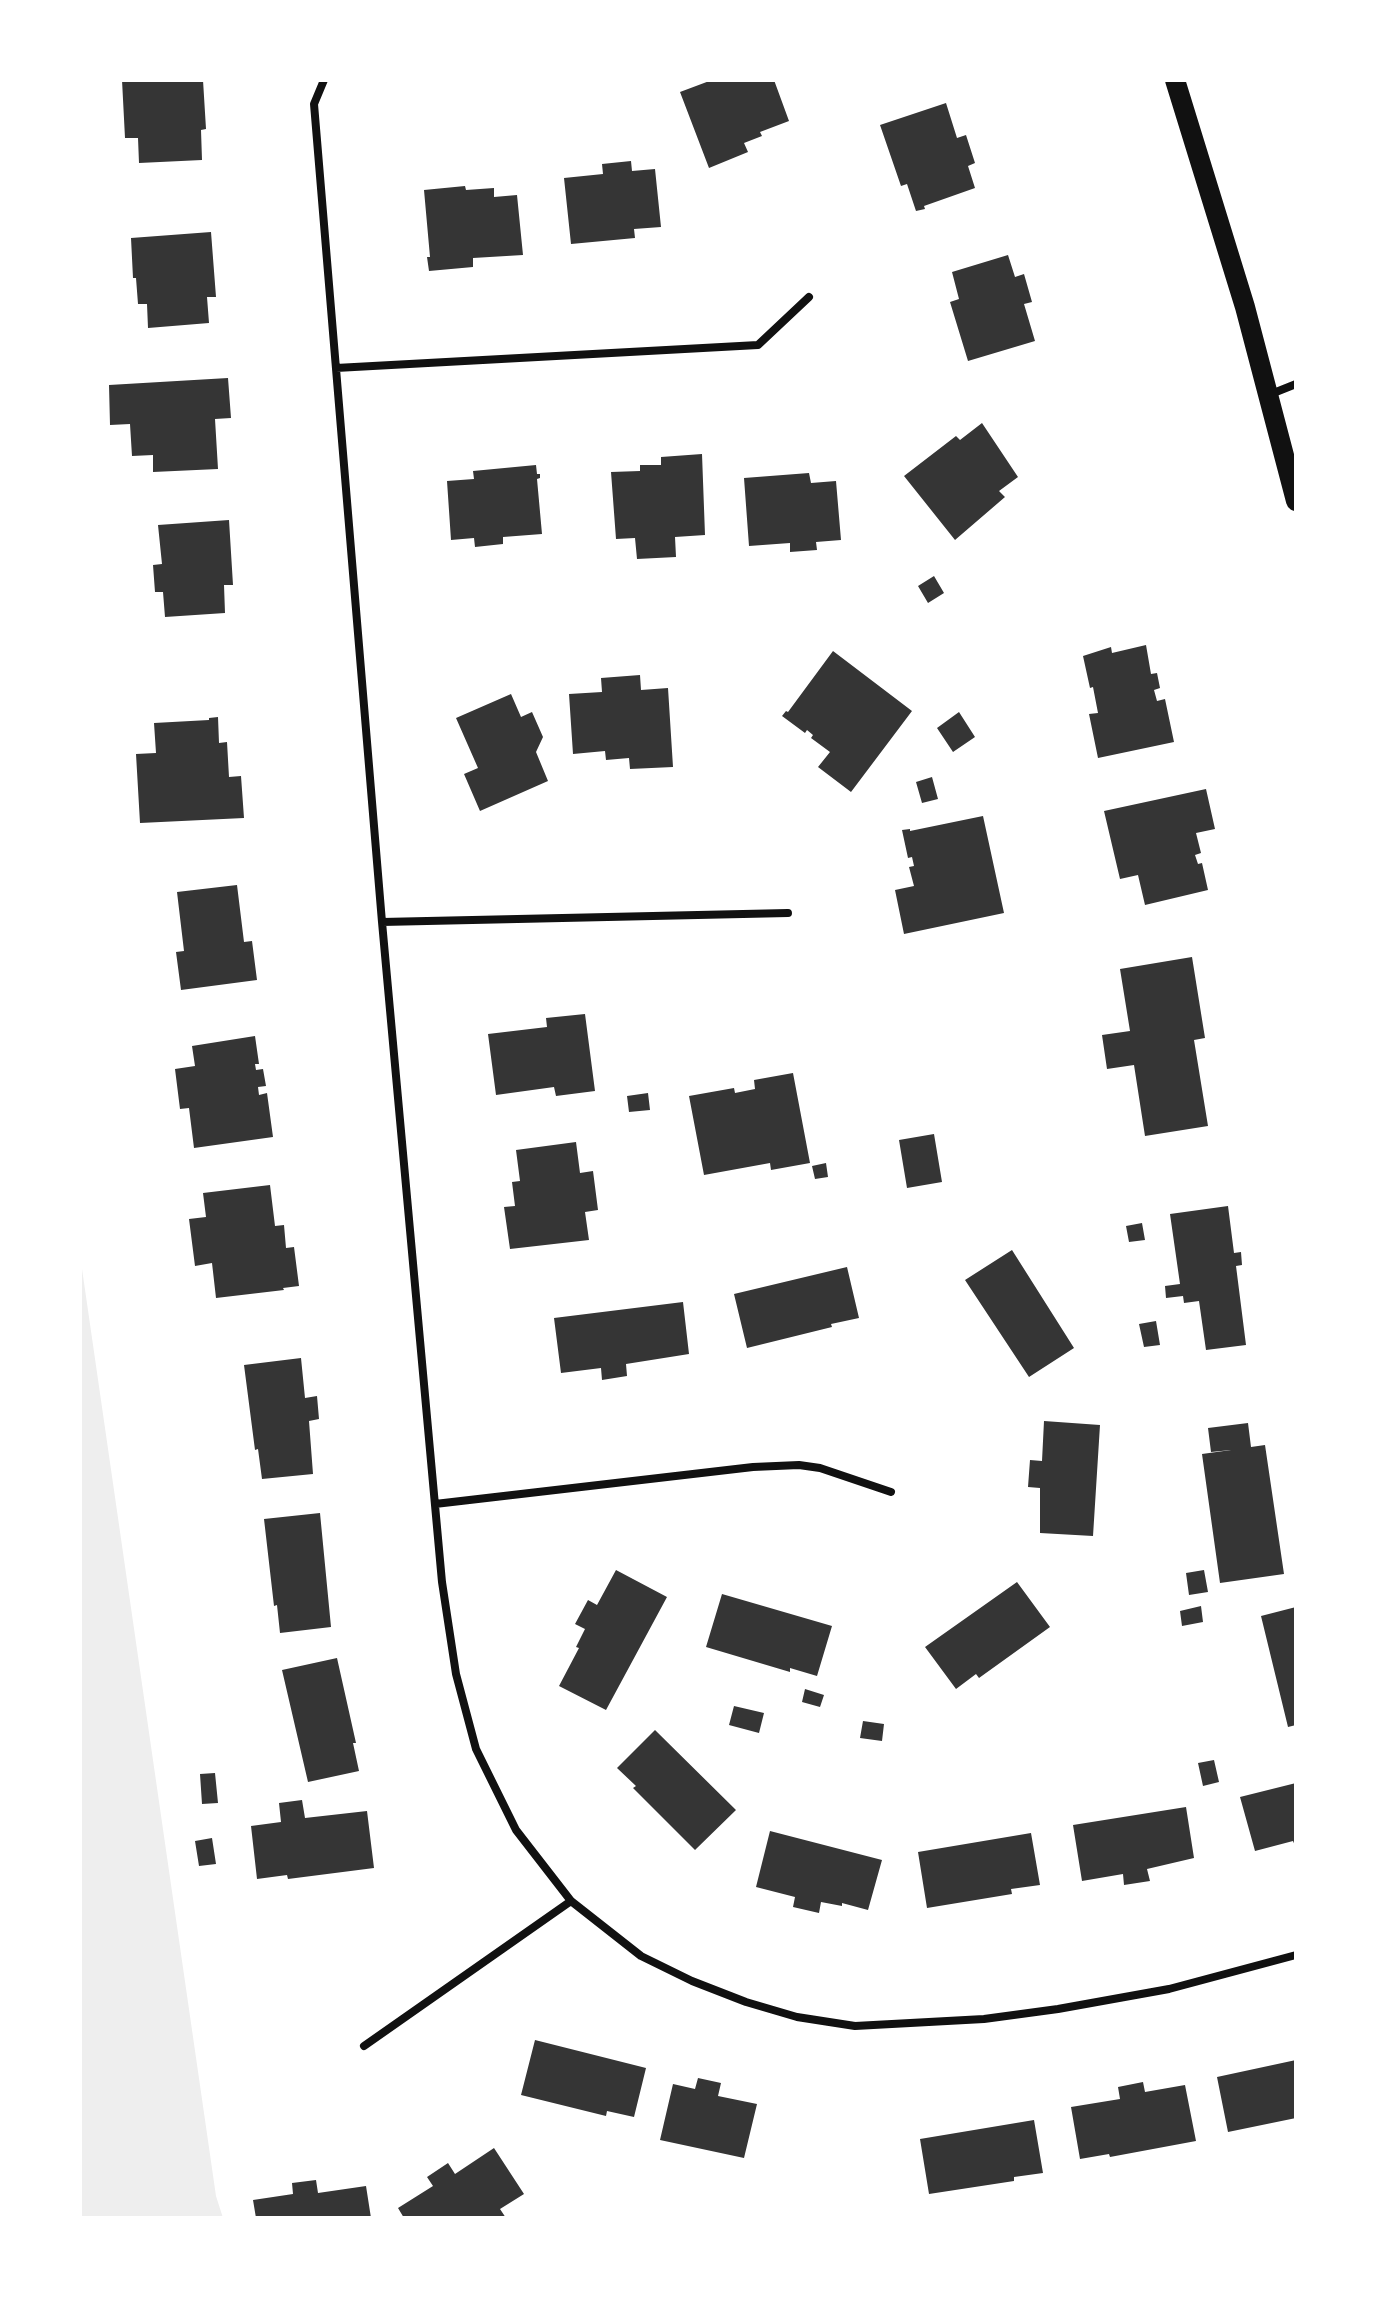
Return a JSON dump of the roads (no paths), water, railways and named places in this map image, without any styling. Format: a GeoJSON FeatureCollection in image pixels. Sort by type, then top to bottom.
{"type":"FeatureCollection","features":[{"type":"Feature","properties":{"kind":"main road"},"geometry":{"type":"LineString","coordinates":[[1175,80],[1213,199],[1296,501]]}},
{"type":"Feature","properties":{"kind":"street"},"geometry":{"type":"LineString","coordinates":[[324,80],[314,104],[382,922],[442,1582],[456,1674],[476,1749],[516,1830],[571,1901],[641,1956],[692,1981],[797,2017],[855,2026],[984,2019],[1169,1989],[1296,1955]]}},
{"type":"Feature","properties":{"kind":"street"},"geometry":{"type":"LineString","coordinates":[[336,368],[758,345],[809,297]]}},
{"type":"Feature","properties":{"kind":"street"},"geometry":{"type":"LineString","coordinates":[[1268,395],[1296,384]]}},
{"type":"Feature","properties":{"kind":"street"},"geometry":{"type":"LineString","coordinates":[[382,922],[788,913]]}},
{"type":"Feature","properties":{"kind":"street"},"geometry":{"type":"LineString","coordinates":[[435,1504],[753,1467],[799,1465],[820,1468],[891,1492]]}},
{"type":"Feature","properties":{"kind":"street"},"geometry":{"type":"LineString","coordinates":[[364,2046],[571,1901]]}}]}
